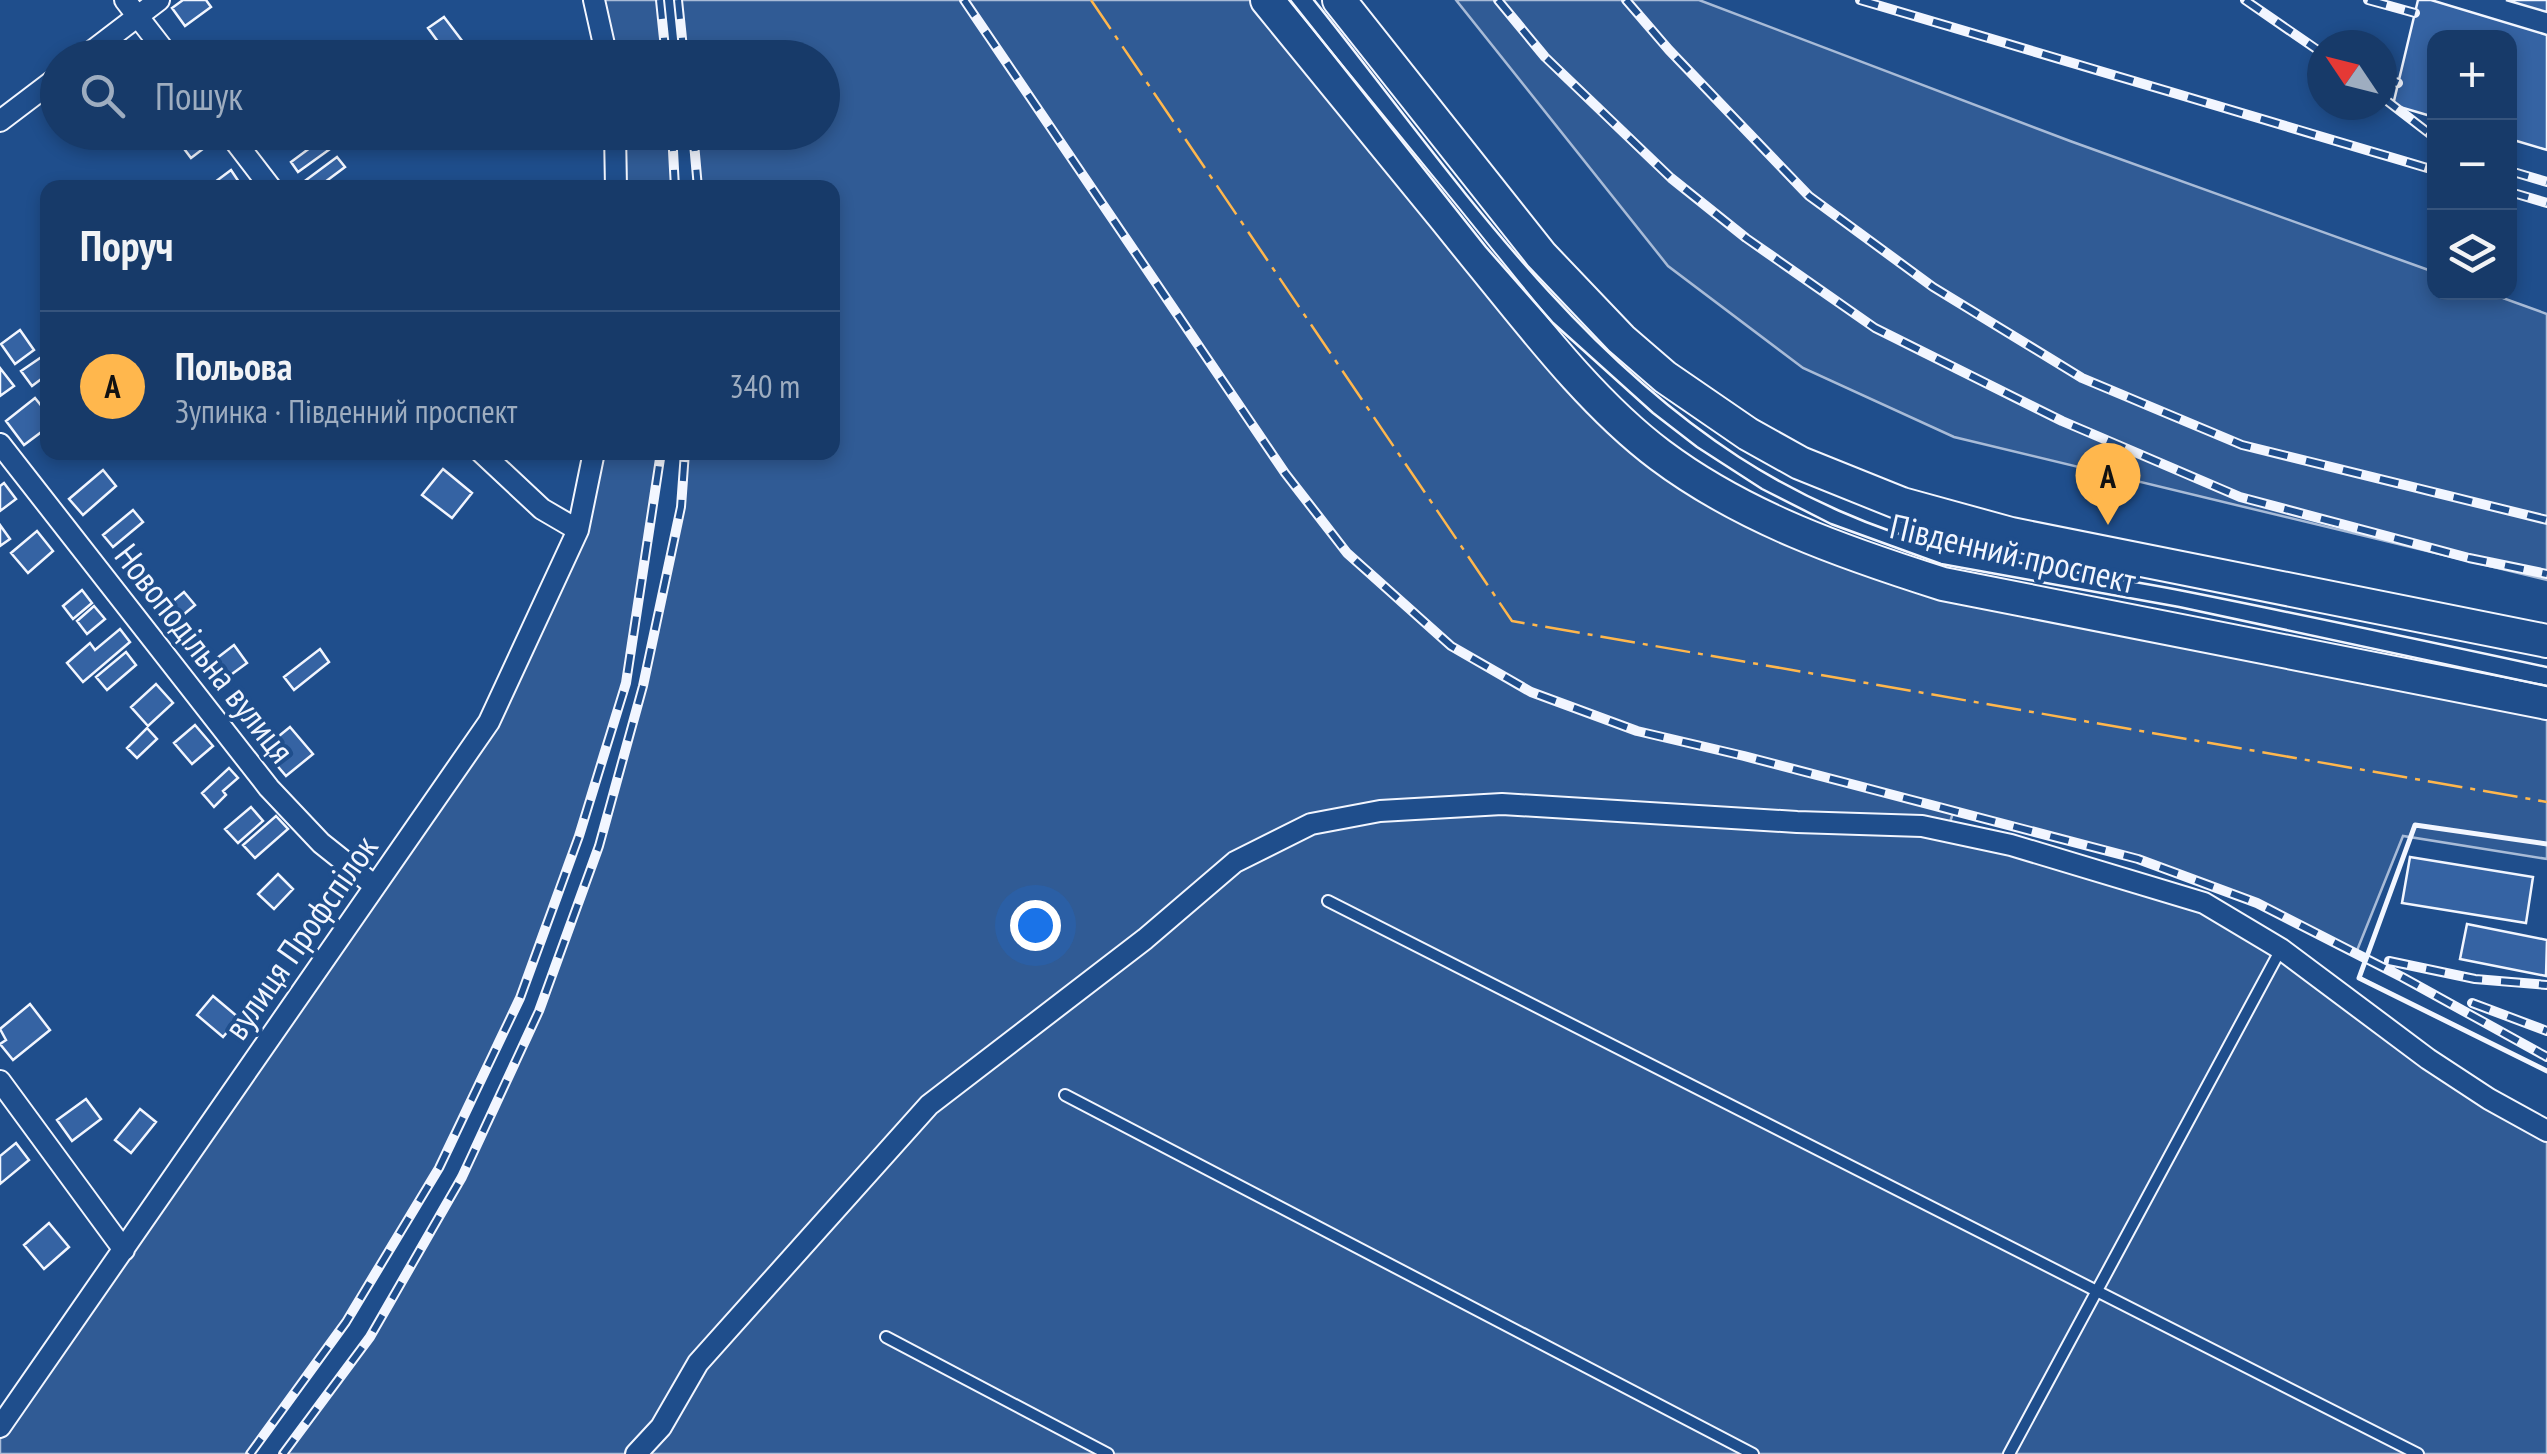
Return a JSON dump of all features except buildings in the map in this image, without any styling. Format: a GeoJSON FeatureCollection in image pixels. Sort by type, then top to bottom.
{"type":"FeatureCollection","features":[{"type":"Feature","properties":{"kind":"main road","name":"Південний проспект"},"geometry":{"type":"LineString","coordinates":[[1267,0],[1541,336],[1598,397],[1657,453],[1746,507],[1848,554],[1943,584],[2547,703]]}},
{"type":"Feature","properties":{"kind":"main road","name":"Південний проспект"},"geometry":{"type":"LineString","coordinates":[[1340,0],[1541,255],[1621,340],[1664,377],[1800,464],[1902,504],[2011,534],[2547,641]]}},
{"type":"Feature","properties":{"kind":"street"},"geometry":{"type":"LineString","coordinates":[[101,40],[132,8],[158,0]]}},
{"type":"Feature","properties":{"kind":"street"},"geometry":{"type":"LineString","coordinates":[[594,0],[603,40]]}},
{"type":"Feature","properties":{"kind":"street"},"geometry":{"type":"LineString","coordinates":[[132,8],[156,40]]}},
{"type":"Feature","properties":{"kind":"street"},"geometry":{"type":"LineString","coordinates":[[0,120],[40,90]]}},
{"type":"Feature","properties":{"kind":"street"},"geometry":{"type":"LineString","coordinates":[[242,150],[265,180]]}},
{"type":"Feature","properties":{"kind":"street"},"geometry":{"type":"LineString","coordinates":[[615,150],[616,180]]}},
{"type":"Feature","properties":{"kind":"street","name":"Новоподільна вулиця"},"geometry":{"type":"LineString","coordinates":[[0,444],[269,788],[321,843],[374,886]]}},
{"type":"Feature","properties":{"kind":"street"},"geometry":{"type":"LineString","coordinates":[[490,460],[542,509],[578,530]]}},
{"type":"Feature","properties":{"kind":"street","name":"вулиця Профспілок"},"geometry":{"type":"LineString","coordinates":[[0,1428],[489,722],[578,530],[592,460]]}},
{"type":"Feature","properties":{"kind":"street"},"geometry":{"type":"LineString","coordinates":[[636,1454],[662,1427],[698,1362],[928,1104],[1145,940],[1235,862],[1311,824],[1380,811],[1502,804],[1948,828],[2204,902],[2280,948],[2489,1100],[2547,1131]]}},
{"type":"Feature","properties":{"kind":"street"},"geometry":{"type":"LineString","coordinates":[[0,1082],[124,1250]]}},
{"type":"Feature","properties":{"kind":"lane"},"geometry":{"type":"LineString","coordinates":[[1328,902],[2418,1454]]}},
{"type":"Feature","properties":{"kind":"lane"},"geometry":{"type":"LineString","coordinates":[[2009,1454],[2280,948]]}},
{"type":"Feature","properties":{"kind":"lane"},"geometry":{"type":"LineString","coordinates":[[1066,1095],[1753,1454]]}},
{"type":"Feature","properties":{"kind":"lane"},"geometry":{"type":"LineString","coordinates":[[886,1336],[1108,1454]]}},
{"type":"Feature","properties":{"kind":"shaded area"},"geometry":{"type":"Polygon","coordinates":[[[594,0],[660,0],[664,40],[603,40],[594,0]]]}},
{"type":"Feature","properties":{"kind":"shaded area"},"geometry":{"type":"Polygon","coordinates":[[[678,0],[1267,0],[1657,453],[1848,554],[2547,703],[2547,859],[2403,836],[2356,953],[2257,903],[2138,859],[1953,813],[1948,828],[2204,903],[2547,1131],[2547,1454],[283,1454],[370,1337],[462,1177],[539,1011],[599,846],[643,686],[681,507],[684,460],[840,460],[840,180],[697,180],[695,150],[840,150],[840,40],[682,40],[678,0]]]}},
{"type":"Feature","properties":{"kind":"shaded area"},"geometry":{"type":"Polygon","coordinates":[[[1456,0],[1699,0],[2070,141],[2427,269],[2427,300],[2508,300],[2547,314],[2547,580],[1954,437],[1803,368],[1668,266],[1456,0]]]}},
{"type":"Feature","properties":{"kind":"shaded area"},"geometry":{"type":"Polygon","coordinates":[[[615,150],[673,150],[675,180],[616,180],[615,150]]]}},
{"type":"Feature","properties":{"kind":"shaded area"},"geometry":{"type":"Polygon","coordinates":[[[593,460],[660,460],[626,683],[579,836],[520,998],[440,1168],[346,1322],[250,1454],[0,1454],[0,1427],[489,722],[578,530],[593,460]]]}},
{"type":"Feature","properties":{"kind":"tram line"},"geometry":{"type":"LineString","coordinates":[[1290,0],[1486,247],[1553,323],[1653,413],[1762,489],[1831,524],[1941,564],[2179,607],[2547,686]]}},
{"type":"Feature","properties":{"kind":"tram line"},"geometry":{"type":"LineString","coordinates":[[1314,0],[1459,185],[1561,305],[1675,411],[1788,486],[1866,522],[1946,548],[2184,591],[2547,667]]}},
{"type":"Feature","properties":{"kind":"railway"},"geometry":{"type":"LineString","coordinates":[[660,0],[664,40]]}},
{"type":"Feature","properties":{"kind":"railway"},"geometry":{"type":"LineString","coordinates":[[678,0],[682,40]]}},
{"type":"Feature","properties":{"kind":"railway"},"geometry":{"type":"LineString","coordinates":[[964,0],[1285,473],[1347,553],[1451,646],[1531,692],[1637,731],[2138,859],[2257,903],[2547,1057]]}},
{"type":"Feature","properties":{"kind":"railway"},"geometry":{"type":"LineString","coordinates":[[1498,0],[1545,57],[1671,178],[1746,238],[1875,328],[2062,421],[2240,497],[2469,558],[2547,574]]}},
{"type":"Feature","properties":{"kind":"railway"},"geometry":{"type":"LineString","coordinates":[[1626,0],[1809,196],[1933,287],[2082,378],[2242,445],[2547,520]]}},
{"type":"Feature","properties":{"kind":"railway"},"geometry":{"type":"LineString","coordinates":[[1860,0],[2427,168]]}},
{"type":"Feature","properties":{"kind":"railway"},"geometry":{"type":"LineString","coordinates":[[2245,0],[2307,43]]}},
{"type":"Feature","properties":{"kind":"railway"},"geometry":{"type":"LineString","coordinates":[[2368,0],[2415,13]]}},
{"type":"Feature","properties":{"kind":"railway"},"geometry":{"type":"LineString","coordinates":[[2397,109],[2427,132]]}},
{"type":"Feature","properties":{"kind":"railway"},"geometry":{"type":"LineString","coordinates":[[673,150],[675,180]]}},
{"type":"Feature","properties":{"kind":"railway"},"geometry":{"type":"LineString","coordinates":[[695,150],[697,180]]}},
{"type":"Feature","properties":{"kind":"railway"},"geometry":{"type":"LineString","coordinates":[[2517,173],[2547,182]]}},
{"type":"Feature","properties":{"kind":"railway"},"geometry":{"type":"LineString","coordinates":[[2517,194],[2547,203]]}},
{"type":"Feature","properties":{"kind":"railway"},"geometry":{"type":"LineString","coordinates":[[250,1454],[346,1322],[439,1168],[520,998],[579,836],[626,683],[660,460]]}},
{"type":"Feature","properties":{"kind":"railway"},"geometry":{"type":"LineString","coordinates":[[283,1454],[370,1337],[462,1177],[539,1011],[599,846],[643,686],[681,507],[684,460]]}},
{"type":"Feature","properties":{"kind":"railway"},"geometry":{"type":"LineString","coordinates":[[2389,961],[2475,979],[2547,985]]}},
{"type":"Feature","properties":{"kind":"railway"},"geometry":{"type":"LineString","coordinates":[[2472,1003],[2547,1031]]}},
{"type":"Feature","properties":{"kind":"wall"},"geometry":{"type":"LineString","coordinates":[[2547,844],[2415,825],[2359,978],[2547,1071]]}},
{"type":"Feature","properties":{"kind":"power"},"geometry":{"type":"LineString","coordinates":[[1091,0],[1512,621],[2547,802]]}},
{"type":"Feature","properties":{"kind":"place","name":"Польова"},"geometry":{"type":"Point","coordinates":[2108,525]}}]}
